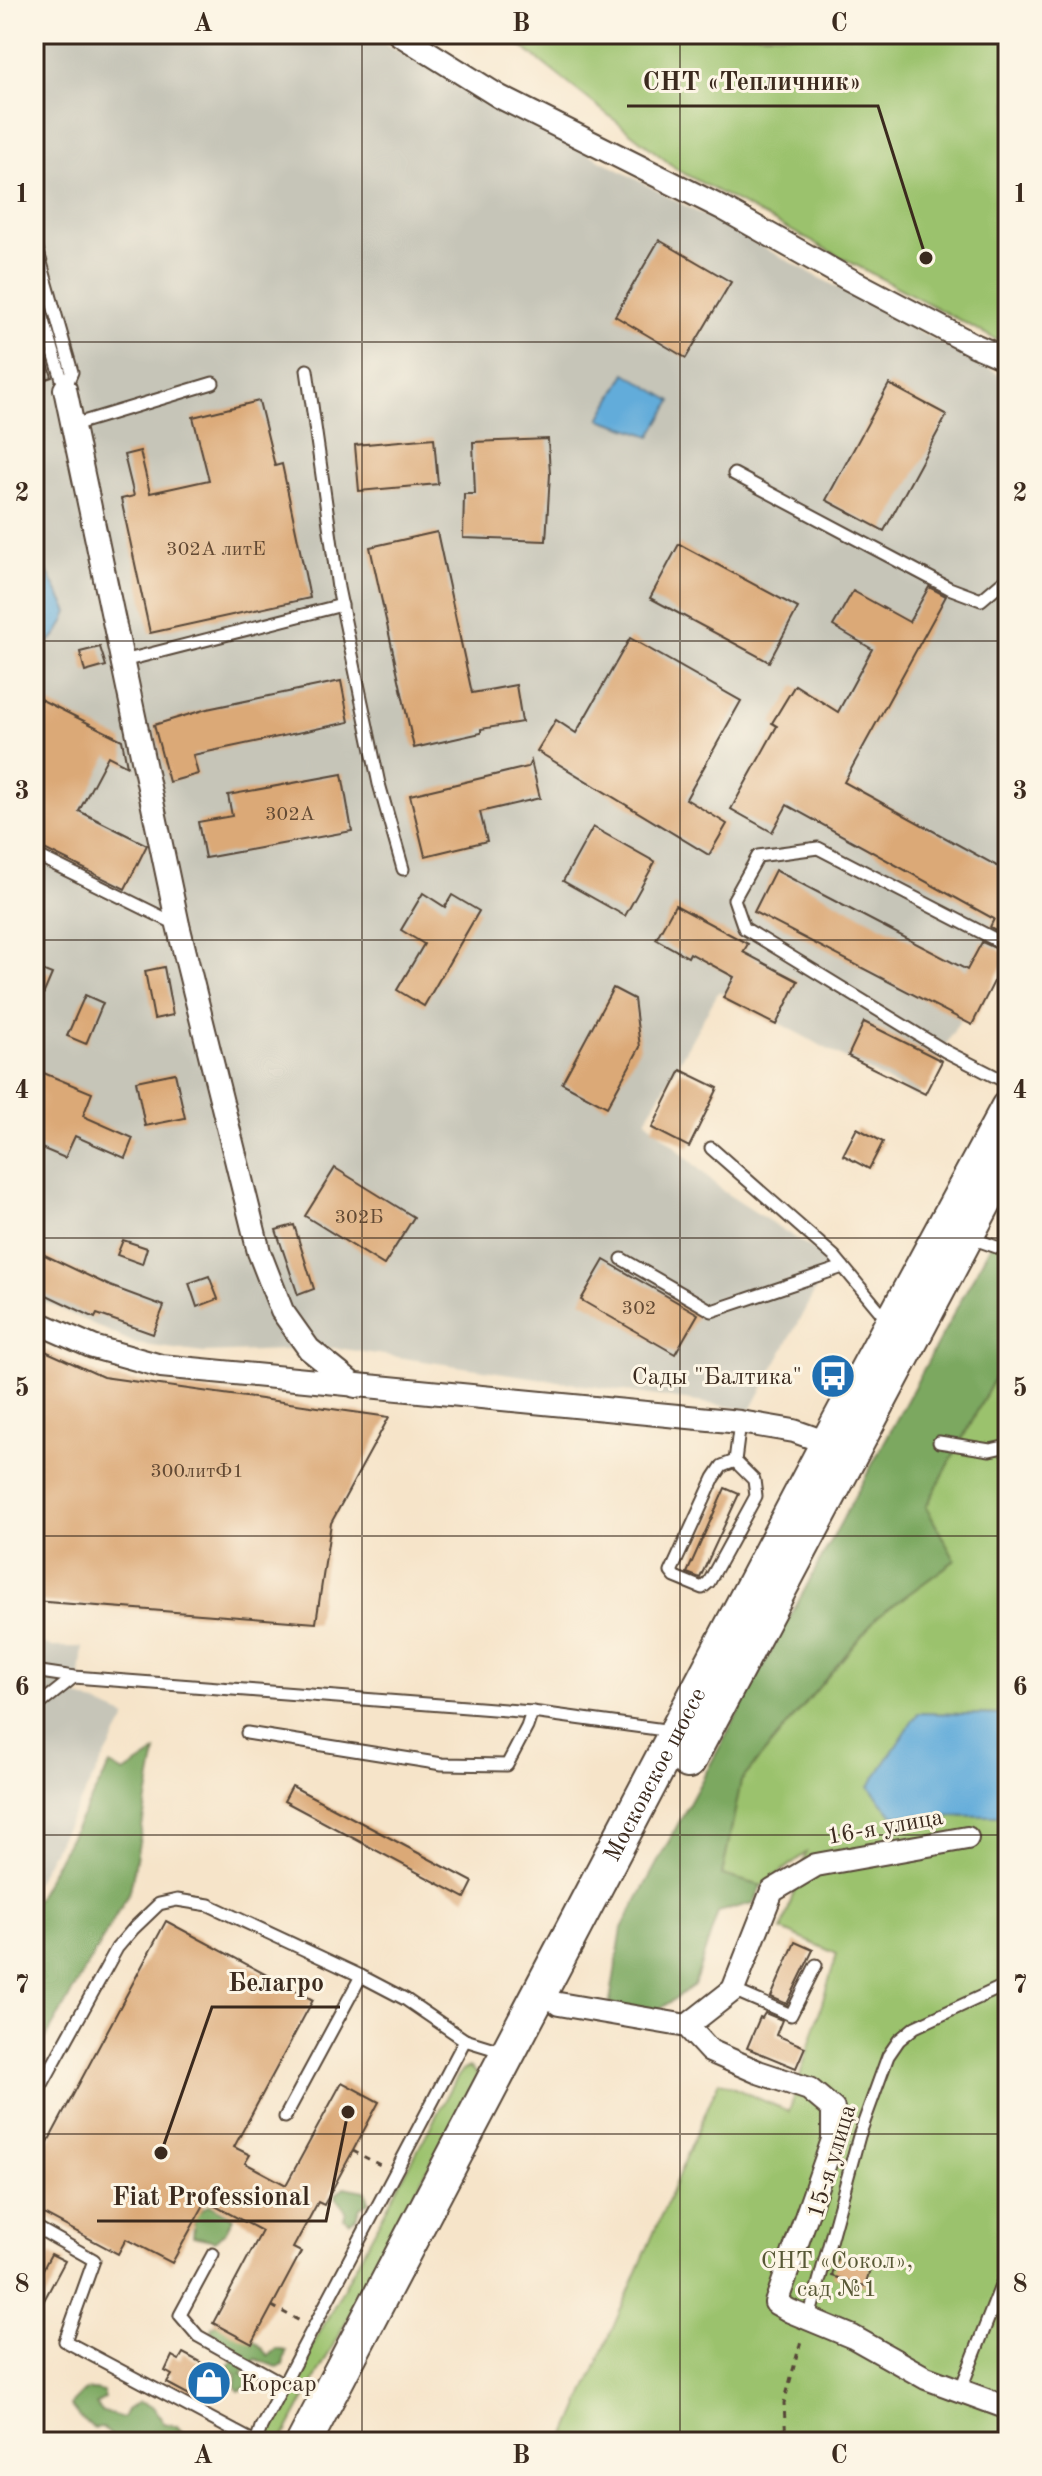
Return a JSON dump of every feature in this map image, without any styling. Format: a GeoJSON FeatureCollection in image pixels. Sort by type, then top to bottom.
{"type":"FeatureCollection","features":[{"type":"Feature","properties":{"kind":"main road","name":"Московское шоссе"},"geometry":{"type":"LineString","coordinates":[[328,2442],[559,2004],[839,1449],[891,1325],[1008,1108]]}},
{"type":"Feature","properties":{"kind":"main road","name":"Московское шоссе"},"geometry":{"type":"LineString","coordinates":[[304,2442],[677,1731],[966,1236],[1008,1157]]}},
{"type":"Feature","properties":{"kind":"street"},"geometry":{"type":"LineString","coordinates":[[399,34],[500,97],[722,208],[845,277],[1008,360]]}},
{"type":"Feature","properties":{"kind":"street"},"geometry":{"type":"LineString","coordinates":[[65,389],[178,925],[259,1252],[282,1311],[309,1349],[355,1386]]}},
{"type":"Feature","properties":{"kind":"street"},"geometry":{"type":"LineString","coordinates":[[34,1321],[93,1347],[161,1366],[740,1422],[794,1431],[839,1449]]}},
{"type":"Feature","properties":{"kind":"street","name":"16-я улица"},"geometry":{"type":"LineString","coordinates":[[733,1990],[772,1891],[816,1865],[967,1838]]}},
{"type":"Feature","properties":{"kind":"street"},"geometry":{"type":"LineString","coordinates":[[687,2026],[733,1990]]}},
{"type":"Feature","properties":{"kind":"street"},"geometry":{"type":"LineString","coordinates":[[559,2004],[687,2026],[710,2051],[758,2072],[809,2089],[833,2109],[833,2140],[776,2303],[853,2337],[926,2378],[1008,2408]]}},
{"type":"Feature","properties":{"kind":"lane"},"geometry":{"type":"LineString","coordinates":[[34,238],[72,372],[65,389]]}},
{"type":"Feature","properties":{"kind":"lane"},"geometry":{"type":"LineString","coordinates":[[34,305],[40,308],[65,389]]}},
{"type":"Feature","properties":{"kind":"lane"},"geometry":{"type":"LineString","coordinates":[[307,370],[342,605],[379,784],[403,869]]}},
{"type":"Feature","properties":{"kind":"lane"},"geometry":{"type":"LineString","coordinates":[[73,425],[213,383]]}},
{"type":"Feature","properties":{"kind":"lane"},"geometry":{"type":"LineString","coordinates":[[734,474],[949,588],[981,600],[1008,577]]}},
{"type":"Feature","properties":{"kind":"lane"},"geometry":{"type":"LineString","coordinates":[[123,661],[342,605]]}},
{"type":"Feature","properties":{"kind":"lane"},"geometry":{"type":"LineString","coordinates":[[1008,946],[818,848],[758,856],[734,899],[744,928],[945,1051],[1008,1083]]}},
{"type":"Feature","properties":{"kind":"lane"},"geometry":{"type":"LineString","coordinates":[[34,854],[178,925]]}},
{"type":"Feature","properties":{"kind":"lane"},"geometry":{"type":"LineString","coordinates":[[711,1148],[835,1257],[891,1325]]}},
{"type":"Feature","properties":{"kind":"lane"},"geometry":{"type":"LineString","coordinates":[[966,1236],[1008,1251]]}},
{"type":"Feature","properties":{"kind":"lane"},"geometry":{"type":"LineString","coordinates":[[622,1259],[712,1311],[843,1267]]}},
{"type":"Feature","properties":{"kind":"lane"},"geometry":{"type":"LineString","coordinates":[[735,1461],[740,1422]]}},
{"type":"Feature","properties":{"kind":"lane"},"geometry":{"type":"LineString","coordinates":[[939,1442],[990,1450],[1008,1446]]}},
{"type":"Feature","properties":{"kind":"lane"},"geometry":{"type":"LineString","coordinates":[[735,1461],[754,1480],[756,1496],[709,1582],[702,1588],[675,1577],[671,1572],[714,1478],[722,1466],[735,1461]]}},
{"type":"Feature","properties":{"kind":"lane"},"geometry":{"type":"LineString","coordinates":[[34,1671],[74,1677],[532,1712],[677,1731]]}},
{"type":"Feature","properties":{"kind":"lane"},"geometry":{"type":"LineString","coordinates":[[34,1709],[74,1677]]}},
{"type":"Feature","properties":{"kind":"lane"},"geometry":{"type":"LineString","coordinates":[[247,1733],[442,1764],[507,1765],[532,1712]]}},
{"type":"Feature","properties":{"kind":"lane"},"geometry":{"type":"LineString","coordinates":[[34,2099],[117,1948],[159,1904],[177,1900],[209,1905],[405,1999],[465,2040],[508,2053]]}},
{"type":"Feature","properties":{"kind":"lane"},"geometry":{"type":"LineString","coordinates":[[733,1990],[791,2015],[816,1965]]}},
{"type":"Feature","properties":{"kind":"lane"},"geometry":{"type":"LineString","coordinates":[[285,2117],[361,1976]]}},
{"type":"Feature","properties":{"kind":"lane","name":"15-я улица"},"geometry":{"type":"LineString","coordinates":[[809,2318],[859,2136],[888,2056],[899,2040],[915,2027],[1008,1984]]}},
{"type":"Feature","properties":{"kind":"lane"},"geometry":{"type":"LineString","coordinates":[[34,2226],[94,2260],[65,2341],[256,2442],[261,2427],[465,2040]]}},
{"type":"Feature","properties":{"kind":"lane"},"geometry":{"type":"LineString","coordinates":[[213,2254],[180,2315],[198,2336],[284,2384]]}},
{"type":"Feature","properties":{"kind":"lane"},"geometry":{"type":"LineString","coordinates":[[960,2391],[1008,2268]]}},
{"type":"Feature","properties":{"kind":"path"},"geometry":{"type":"LineString","coordinates":[[353,2151],[395,2173]]}},
{"type":"Feature","properties":{"kind":"path"},"geometry":{"type":"LineString","coordinates":[[272,2306],[313,2328]]}},
{"type":"Feature","properties":{"kind":"path"},"geometry":{"type":"LineString","coordinates":[[786,2442],[784,2403],[809,2318]]}},
{"type":"Feature","properties":{"kind":"shaded area"},"geometry":{"type":"Polygon","coordinates":[[[34,34],[366,34],[1008,379],[1008,934],[917,1097],[719,991],[646,1120],[724,1192],[831,1261],[751,1410],[337,1348],[204,1353],[136,1344],[34,1297],[34,34]]]}},
{"type":"Feature","properties":{"kind":"shaded area"},"geometry":{"type":"Polygon","coordinates":[[[34,1640],[52,1647],[83,1647],[78,1696],[127,1717],[34,1885],[34,1640]]]}},
{"type":"Feature","properties":{"kind":"green space"},"geometry":{"type":"Polygon","coordinates":[[[506,34],[1008,34],[1008,346],[679,171],[506,34]]]}},
{"type":"Feature","properties":{"kind":"green space"},"geometry":{"type":"Polygon","coordinates":[[[1008,1213],[1008,1353],[926,1507],[955,1560],[877,1617],[741,1781],[722,1875],[762,1886],[754,1903],[718,1912],[694,1985],[651,2015],[609,2008],[622,1928],[1008,1213]]]}},
{"type":"Feature","properties":{"kind":"green space","name":"СНТ «Сокол», сад №1"},"geometry":{"type":"Polygon","coordinates":[[[1008,1353],[1008,1715],[918,1713],[893,1815],[999,1816],[1008,1813],[1008,2442],[564,2442],[719,2081],[789,2112],[837,1954],[782,1930],[806,1853],[762,1886],[722,1875],[741,1781],[877,1617],[954,1561],[926,1507],[1008,1353]]]}},
{"type":"Feature","properties":{"kind":"green space"},"geometry":{"type":"Polygon","coordinates":[[[156,1752],[130,1891],[34,2059],[34,1903],[110,1765],[124,1773],[156,1752]]]}},
{"type":"Feature","properties":{"kind":"green space"},"geometry":{"type":"Polygon","coordinates":[[[469,2067],[478,2075],[284,2437],[279,2441],[269,2434],[271,2423],[456,2079],[469,2067]]]}},
{"type":"Feature","properties":{"kind":"green space"},"geometry":{"type":"Polygon","coordinates":[[[344,2187],[366,2191],[369,2202],[360,2207],[356,2218],[350,2222],[344,2218],[346,2211],[336,2194],[344,2187]]]}},
{"type":"Feature","properties":{"kind":"green space"},"geometry":{"type":"Polygon","coordinates":[[[209,2205],[233,2218],[215,2241],[193,2236],[195,2215],[209,2205]]]}},
{"type":"Feature","properties":{"kind":"green space"},"geometry":{"type":"Polygon","coordinates":[[[221,2322],[247,2336],[268,2356],[276,2349],[286,2351],[283,2365],[276,2367],[256,2359],[241,2374],[247,2376],[250,2385],[239,2391],[235,2386],[236,2375],[229,2370],[229,2363],[240,2357],[211,2332],[212,2327],[221,2322]]]}},
{"type":"Feature","properties":{"kind":"green space"},"geometry":{"type":"Polygon","coordinates":[[[84,2391],[103,2392],[105,2398],[96,2404],[100,2411],[123,2418],[127,2410],[139,2402],[153,2407],[164,2423],[177,2426],[182,2432],[176,2442],[118,2442],[102,2427],[94,2428],[80,2418],[70,2405],[84,2391]]]}},
{"type":"Feature","properties":{"kind":"water"},"geometry":{"type":"Polygon","coordinates":[[[626,373],[672,401],[651,436],[600,419],[626,373]]]}},
{"type":"Feature","properties":{"kind":"water"},"geometry":{"type":"Polygon","coordinates":[[[34,551],[68,612],[52,639],[34,646],[34,551]]]}},
{"type":"Feature","properties":{"kind":"water"},"geometry":{"type":"Polygon","coordinates":[[[918,1713],[1008,1715],[1008,1813],[999,1816],[893,1815],[869,1787],[918,1713]]]}},
{"type":"Feature","properties":{"kind":"building"},"geometry":{"type":"Polygon","coordinates":[[[659,240],[731,282],[686,358],[615,316],[659,240]]]}},
{"type":"Feature","properties":{"kind":"building"},"geometry":{"type":"Polygon","coordinates":[[[34,318],[52,377],[34,383],[34,318]]]}},
{"type":"Feature","properties":{"kind":"building"},"geometry":{"type":"Polygon","coordinates":[[[889,384],[947,415],[884,531],[826,500],[889,384]]]}},
{"type":"Feature","properties":{"kind":"building"},"geometry":{"type":"Polygon","coordinates":[[[259,401],[275,466],[282,464],[310,598],[150,633],[121,499],[134,496],[124,455],[140,451],[150,493],[209,480],[193,417],[259,401]]]}},
{"type":"Feature","properties":{"kind":"building"},"geometry":{"type":"Polygon","coordinates":[[[434,438],[438,484],[359,491],[355,445],[434,438]]]}},
{"type":"Feature","properties":{"kind":"building"},"geometry":{"type":"Polygon","coordinates":[[[548,439],[550,474],[546,541],[463,538],[464,494],[475,494],[473,442],[548,439]]]}},
{"type":"Feature","properties":{"kind":"building"},"geometry":{"type":"Polygon","coordinates":[[[437,532],[472,693],[516,685],[522,722],[481,729],[481,733],[414,748],[370,547],[437,532]]]}},
{"type":"Feature","properties":{"kind":"building"},"geometry":{"type":"Polygon","coordinates":[[[679,544],[798,608],[769,662],[650,598],[679,544]]]}},
{"type":"Feature","properties":{"kind":"building"},"geometry":{"type":"Polygon","coordinates":[[[929,587],[946,596],[844,782],[1008,872],[1008,927],[1003,934],[990,927],[994,919],[787,805],[772,832],[731,809],[777,726],[772,723],[795,685],[838,712],[872,649],[833,626],[853,591],[909,622],[929,587]]]}},
{"type":"Feature","properties":{"kind":"building"},"geometry":{"type":"Polygon","coordinates":[[[630,638],[741,701],[686,799],[727,824],[709,855],[537,751],[556,720],[576,733],[630,638]]]}},
{"type":"Feature","properties":{"kind":"building"},"geometry":{"type":"Polygon","coordinates":[[[100,647],[106,666],[85,672],[80,652],[100,647]]]}},
{"type":"Feature","properties":{"kind":"building"},"geometry":{"type":"Polygon","coordinates":[[[341,681],[349,722],[193,755],[198,774],[169,782],[154,725],[207,709],[341,681]]]}},
{"type":"Feature","properties":{"kind":"building"},"geometry":{"type":"Polygon","coordinates":[[[34,696],[122,740],[127,766],[108,756],[79,811],[147,845],[125,889],[34,844],[34,696]]]}},
{"type":"Feature","properties":{"kind":"building"},"geometry":{"type":"Polygon","coordinates":[[[531,761],[540,798],[480,812],[487,841],[425,856],[410,795],[528,767],[531,761]]]}},
{"type":"Feature","properties":{"kind":"building"},"geometry":{"type":"Polygon","coordinates":[[[342,774],[352,831],[205,858],[198,822],[232,816],[228,795],[342,774]]]}},
{"type":"Feature","properties":{"kind":"building"},"geometry":{"type":"Polygon","coordinates":[[[593,827],[655,862],[625,916],[563,881],[593,827]]]}},
{"type":"Feature","properties":{"kind":"building"},"geometry":{"type":"Polygon","coordinates":[[[775,870],[967,970],[982,942],[1008,954],[972,1025],[754,912],[775,870]]]}},
{"type":"Feature","properties":{"kind":"building"},"geometry":{"type":"Polygon","coordinates":[[[423,893],[445,907],[452,895],[479,911],[424,1006],[397,990],[424,944],[401,930],[423,893]]]}},
{"type":"Feature","properties":{"kind":"building"},"geometry":{"type":"Polygon","coordinates":[[[675,905],[748,944],[743,952],[798,981],[776,1025],[723,998],[734,977],[656,939],[675,905]]]}},
{"type":"Feature","properties":{"kind":"building"},"geometry":{"type":"Polygon","coordinates":[[[34,967],[52,974],[34,1016],[34,967]]]}},
{"type":"Feature","properties":{"kind":"building"},"geometry":{"type":"Polygon","coordinates":[[[164,967],[173,1015],[154,1019],[145,971],[164,967]]]}},
{"type":"Feature","properties":{"kind":"building"},"geometry":{"type":"Polygon","coordinates":[[[613,988],[634,999],[640,1047],[607,1107],[562,1083],[613,988]]]}},
{"type":"Feature","properties":{"kind":"building"},"geometry":{"type":"Polygon","coordinates":[[[85,995],[103,1003],[86,1044],[67,1036],[85,995]]]}},
{"type":"Feature","properties":{"kind":"building"},"geometry":{"type":"Polygon","coordinates":[[[864,1022],[942,1061],[925,1094],[848,1056],[864,1022]]]}},
{"type":"Feature","properties":{"kind":"building"},"geometry":{"type":"Polygon","coordinates":[[[34,1069],[92,1093],[83,1116],[133,1138],[125,1158],[75,1136],[65,1158],[34,1145],[34,1069]]]}},
{"type":"Feature","properties":{"kind":"building"},"geometry":{"type":"Polygon","coordinates":[[[681,1070],[718,1088],[689,1147],[652,1128],[681,1070]]]}},
{"type":"Feature","properties":{"kind":"building"},"geometry":{"type":"Polygon","coordinates":[[[175,1073],[185,1118],[145,1126],[136,1081],[175,1073]]]}},
{"type":"Feature","properties":{"kind":"building"},"geometry":{"type":"Polygon","coordinates":[[[857,1128],[883,1142],[869,1169],[843,1155],[857,1128]]]}},
{"type":"Feature","properties":{"kind":"building"},"geometry":{"type":"Polygon","coordinates":[[[335,1168],[414,1217],[384,1265],[305,1216],[335,1168]]]}},
{"type":"Feature","properties":{"kind":"building"},"geometry":{"type":"Polygon","coordinates":[[[294,1225],[314,1289],[298,1295],[276,1230],[294,1225]]]}},
{"type":"Feature","properties":{"kind":"building"},"geometry":{"type":"Polygon","coordinates":[[[123,1240],[147,1248],[142,1264],[117,1255],[123,1240]]]}},
{"type":"Feature","properties":{"kind":"building"},"geometry":{"type":"Polygon","coordinates":[[[34,1250],[110,1286],[164,1306],[153,1334],[97,1314],[95,1318],[34,1289],[34,1250]]]}},
{"type":"Feature","properties":{"kind":"building"},"geometry":{"type":"Polygon","coordinates":[[[604,1260],[698,1314],[675,1354],[581,1300],[604,1260]]]}},
{"type":"Feature","properties":{"kind":"building"},"geometry":{"type":"Polygon","coordinates":[[[209,1276],[218,1299],[197,1307],[189,1283],[209,1276]]]}},
{"type":"Feature","properties":{"kind":"building"},"geometry":{"type":"Polygon","coordinates":[[[34,1346],[103,1377],[389,1417],[331,1523],[316,1623],[34,1601],[34,1346]]]}},
{"type":"Feature","properties":{"kind":"building"},"geometry":{"type":"Polygon","coordinates":[[[725,1488],[739,1494],[700,1578],[687,1573],[725,1488]]]}},
{"type":"Feature","properties":{"kind":"building"},"geometry":{"type":"Polygon","coordinates":[[[292,1786],[473,1882],[465,1898],[284,1801],[292,1786]]]}},
{"type":"Feature","properties":{"kind":"building"},"geometry":{"type":"Polygon","coordinates":[[[166,1921],[313,2000],[234,2147],[250,2155],[245,2163],[286,2185],[342,2082],[379,2102],[324,2205],[318,2202],[293,2248],[301,2252],[252,2344],[213,2323],[262,2231],[206,2201],[172,2263],[126,2239],[118,2254],[34,2209],[34,2168],[166,1921]]]}},
{"type":"Feature","properties":{"kind":"building"},"geometry":{"type":"Polygon","coordinates":[[[795,1942],[813,1950],[787,2004],[771,1997],[795,1942]]]}},
{"type":"Feature","properties":{"kind":"building"},"geometry":{"type":"Polygon","coordinates":[[[765,2013],[782,2020],[776,2035],[805,2047],[796,2068],[747,2048],[760,2017],[765,2013]]]}},
{"type":"Feature","properties":{"kind":"building"},"geometry":{"type":"Polygon","coordinates":[[[51,2254],[65,2261],[34,2319],[34,2286],[51,2254]]]}},
{"type":"Feature","properties":{"kind":"building"},"geometry":{"type":"Polygon","coordinates":[[[838,2256],[871,2266],[865,2286],[832,2276],[838,2256]]]}},
{"type":"Feature","properties":{"kind":"building"},"geometry":{"type":"Polygon","coordinates":[[[183,2353],[226,2376],[210,2406],[167,2383],[172,2375],[165,2371],[172,2356],[179,2360],[183,2353]]]}},
{"type":"Feature","properties":{"kind":"place","name":"СНТ «Тепличник»"},"geometry":{"type":"Point","coordinates":[926,258]}},
{"type":"Feature","properties":{"kind":"place","name":"Сады \"Балтика\""},"geometry":{"type":"Point","coordinates":[833,1376]}},
{"type":"Feature","properties":{"kind":"place","name":"Fiat Professional"},"geometry":{"type":"Point","coordinates":[348,2112]}},
{"type":"Feature","properties":{"kind":"place","name":"Белагро"},"geometry":{"type":"Point","coordinates":[161,2153]}},
{"type":"Feature","properties":{"kind":"place","name":"Корсар"},"geometry":{"type":"Point","coordinates":[209,2383]}}]}
